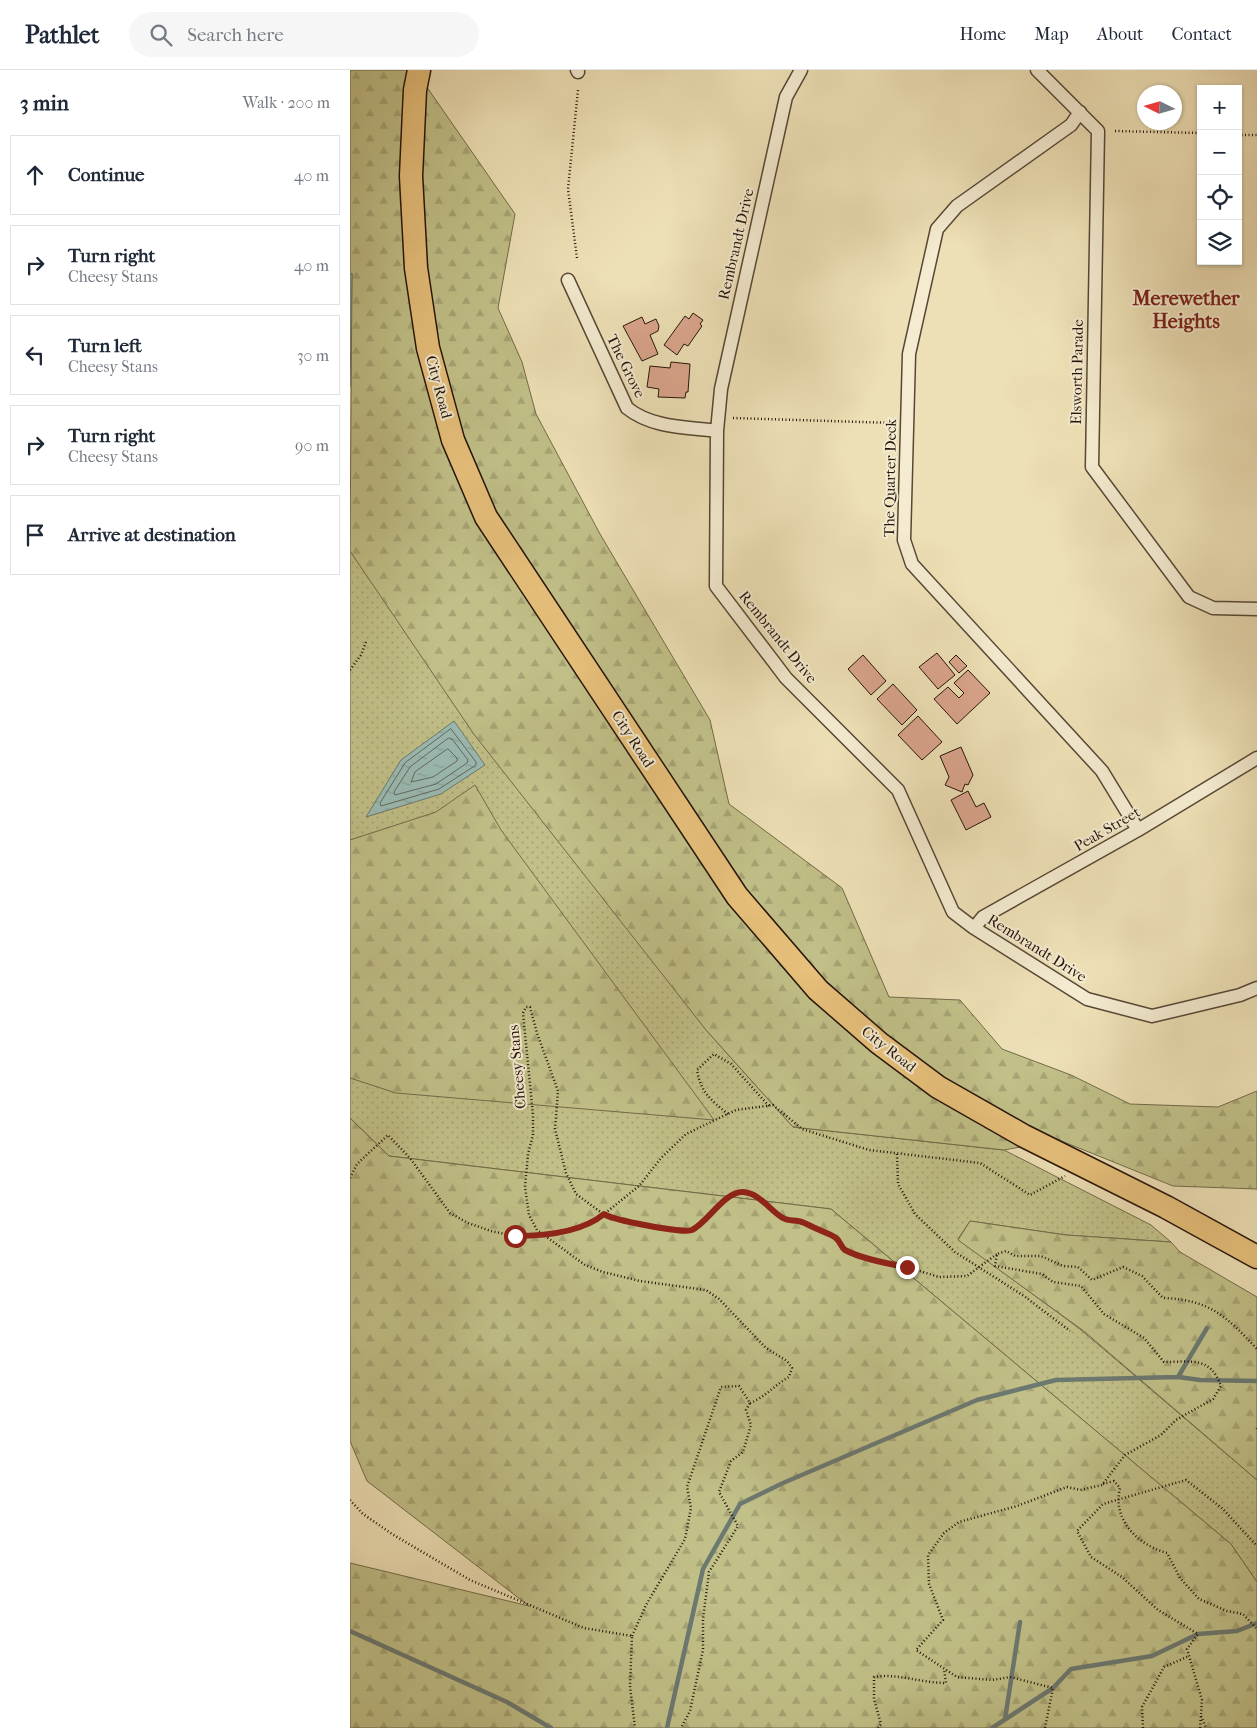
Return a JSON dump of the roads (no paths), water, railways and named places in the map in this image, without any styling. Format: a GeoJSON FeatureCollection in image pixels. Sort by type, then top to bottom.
{"type":"FeatureCollection","features":[{"type":"Feature","properties":{"kind":"highway","name":"City Road"},"geometry":{"type":"LineString","coordinates":[[419,70],[415,90],[411,176],[416,268],[428,348],[453,440],[486,517],[737,896],[818,990],[879,1043],[938,1087],[1024,1136],[1166,1207],[1257,1257]]}},
{"type":"Feature","properties":{"kind":"highway","name":"City Road"},"geometry":{"type":"LineString","coordinates":[[1166,1207],[1257,1275]]}},
{"type":"Feature","properties":{"kind":"street","name":"Rembrandt Drive"},"geometry":{"type":"LineString","coordinates":[[801,70],[786,97],[720,389],[717,431],[716,586],[786,678],[898,790],[953,912],[974,928],[1087,999],[1152,1016],[1240,995],[1257,988]]}},
{"type":"Feature","properties":{"kind":"street","name":"Elsworth Parade"},"geometry":{"type":"LineString","coordinates":[[1037,70],[1098,131],[1092,467],[1189,597],[1213,608],[1257,609]]}},
{"type":"Feature","properties":{"kind":"street","name":"The Quarter Deck"},"geometry":{"type":"LineString","coordinates":[[1080,112],[1070,125],[957,206],[937,229],[909,354],[904,540],[912,564],[1102,771],[1138,830]]}},
{"type":"Feature","properties":{"kind":"street","name":"The Grove"},"geometry":{"type":"LineString","coordinates":[[568,280],[627,408],[640,418],[656,423],[717,431]]}},
{"type":"Feature","properties":{"kind":"street","name":"Peak Street"},"geometry":{"type":"LineString","coordinates":[[974,928],[984,917],[1138,830],[1257,758]]}},
{"type":"Feature","properties":{"kind":"water"},"geometry":{"type":"Polygon","coordinates":[[[352,273],[350,387],[350,275],[352,273]]]}},
{"type":"Feature","properties":{"kind":"water"},"geometry":{"type":"Polygon","coordinates":[[[454,721],[485,765],[441,794],[366,817],[401,760],[454,721]]]}},
{"type":"Feature","properties":{"kind":"waterway"},"geometry":{"type":"LineString","coordinates":[[667,1728],[703,1569],[740,1504],[783,1483],[977,1400],[1056,1380],[1178,1377],[1207,1328]]}},
{"type":"Feature","properties":{"kind":"waterway"},"geometry":{"type":"LineString","coordinates":[[1178,1377],[1200,1380],[1257,1381]]}},
{"type":"Feature","properties":{"kind":"waterway"},"geometry":{"type":"LineString","coordinates":[[1005,1719],[1020,1622]]}},
{"type":"Feature","properties":{"kind":"waterway"},"geometry":{"type":"LineString","coordinates":[[992,1728],[1053,1688],[1071,1669],[1152,1656],[1198,1634],[1237,1631],[1257,1623]]}},
{"type":"Feature","properties":{"kind":"waterway"},"geometry":{"type":"LineString","coordinates":[[350,1631],[507,1702],[551,1728]]}},
{"type":"Feature","properties":{"kind":"district","name":"Merewether Heights"},"geometry":{"type":"Point","coordinates":[1186,310]}}]}
